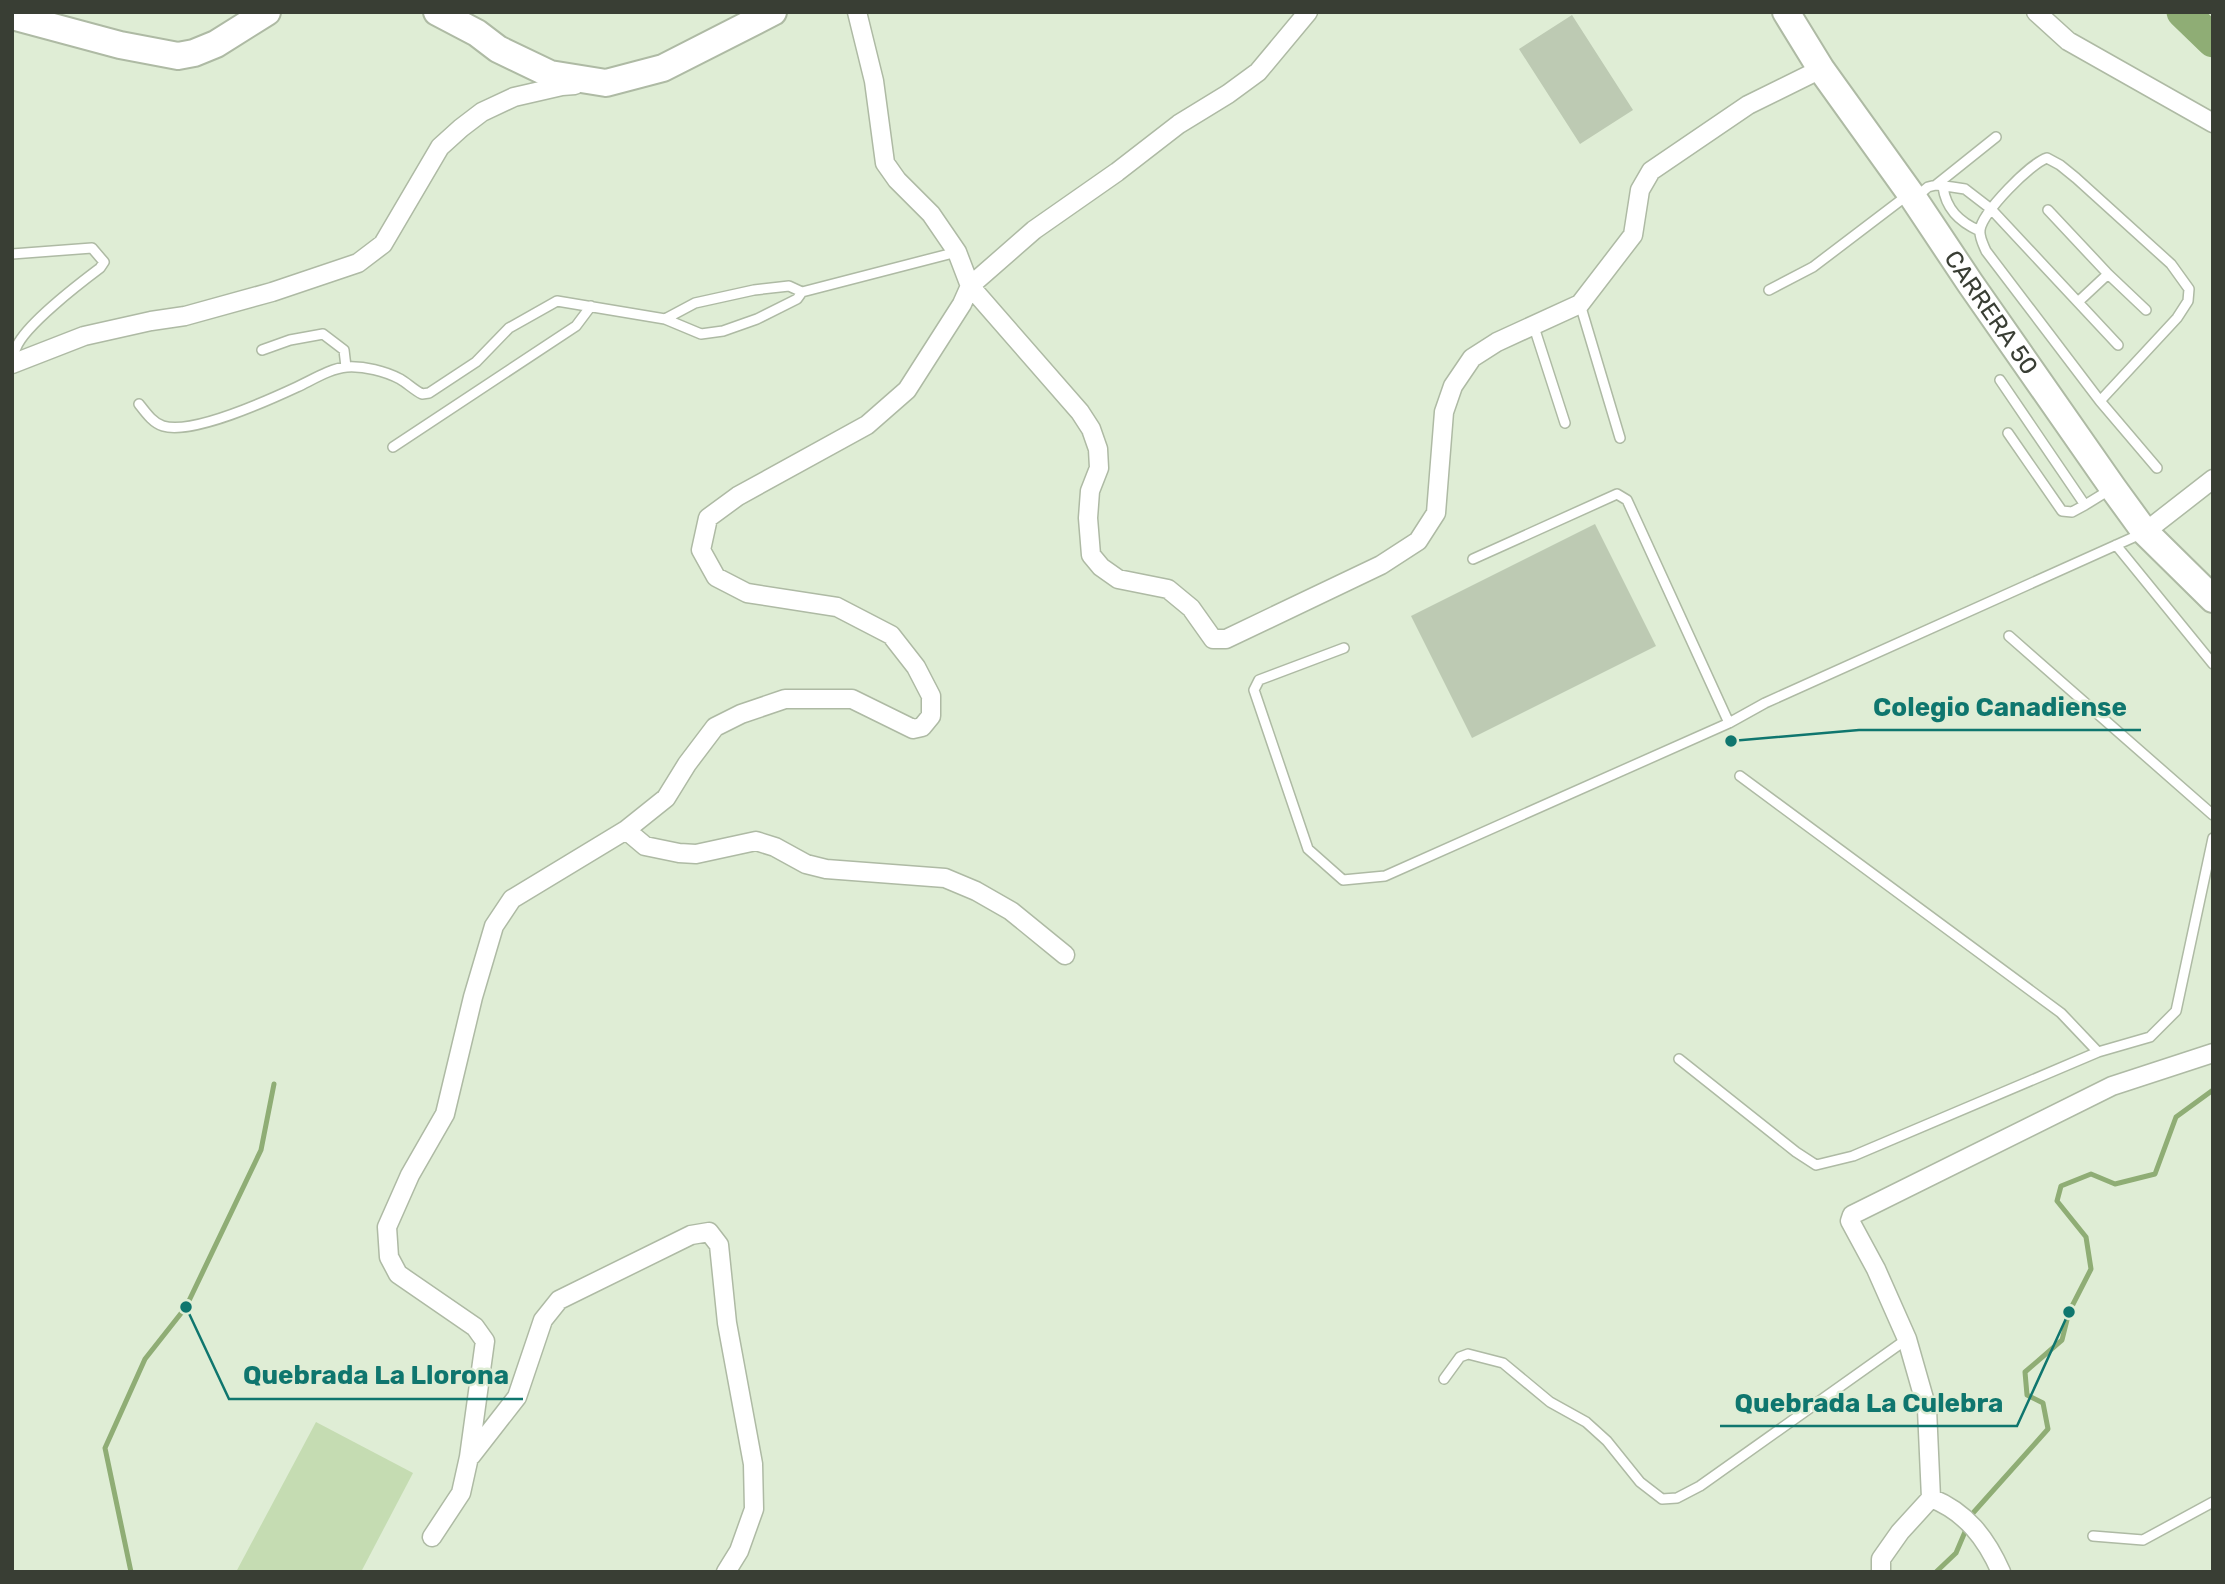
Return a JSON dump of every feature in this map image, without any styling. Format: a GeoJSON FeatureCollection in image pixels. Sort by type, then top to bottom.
{"type":"FeatureCollection","features":[{"type":"Feature","properties":{"kind":"main road"},"geometry":{"type":"LineString","coordinates":[[12,16],[120,45],[178,56],[216,44],[268,12]]}},
{"type":"Feature","properties":{"kind":"main road"},"geometry":{"type":"LineString","coordinates":[[437,12],[477,33],[498,49],[550,74],[606,83],[663,68],[774,12]]}},
{"type":"Feature","properties":{"kind":"main road","name":"CARRERA 50"},"geometry":{"type":"LineString","coordinates":[[1786,12],[1821,69],[2145,532],[2213,599]]}},
{"type":"Feature","properties":{"kind":"street"},"geometry":{"type":"LineString","coordinates":[[857,12],[874,81],[885,163],[897,180],[931,214],[957,251],[970,286],[1080,412],[1091,429],[1098,449],[1099,468],[1090,491],[1088,518],[1091,555],[1101,567],[1118,579],[1168,589],[1191,608],[1213,639],[1226,639],[1381,565],[1418,541],[1436,513],[1444,412],[1453,386],[1472,358],[1497,342],[1580,304],[1633,235],[1640,190],[1651,171],[1748,105],[1821,69]]}},
{"type":"Feature","properties":{"kind":"street"},"geometry":{"type":"LineString","coordinates":[[432,1537],[461,1493],[469,1457],[485,1341],[475,1326],[398,1274],[388,1257],[387,1227],[410,1175],[445,1114],[473,997],[494,926],[512,899],[626,830],[666,798],[715,727],[741,714],[785,699],[852,699],[913,729],[922,727],[932,716],[931,696],[916,667],[891,635],[837,607],[747,593],[716,577],[701,550],[708,518],[738,496],[867,425],[907,390],[962,304],[970,286],[1034,230],[1179,124],[1258,72],[1308,12]]}},
{"type":"Feature","properties":{"kind":"street"},"geometry":{"type":"LineString","coordinates":[[2036,12],[2068,41],[2213,123]]}},
{"type":"Feature","properties":{"kind":"street"},"geometry":{"type":"LineString","coordinates":[[13,364],[84,336],[185,316],[272,292],[358,263],[383,244],[440,147],[472,120],[514,97],[562,86],[606,83]]}},
{"type":"Feature","properties":{"kind":"street"},"geometry":{"type":"LineString","coordinates":[[2145,532],[2213,479]]}},
{"type":"Feature","properties":{"kind":"street"},"geometry":{"type":"LineString","coordinates":[[626,830],[645,846],[679,853],[696,854],[757,841],[775,847],[806,864],[826,869],[945,878],[976,891],[1011,911],[1065,955]]}},
{"type":"Feature","properties":{"kind":"street"},"geometry":{"type":"LineString","coordinates":[[1881,1572],[1881,1559],[1900,1532],[1931,1498],[1927,1409],[1907,1339],[1850,1221],[1852,1215],[2112,1086],[2213,1053]]}},
{"type":"Feature","properties":{"kind":"street"},"geometry":{"type":"LineString","coordinates":[[469,1457],[517,1397],[543,1320],[559,1300],[691,1234],[709,1232],[719,1245],[727,1323],[753,1464],[754,1509],[739,1551],[726,1572]]}},
{"type":"Feature","properties":{"kind":"street"},"geometry":{"type":"LineString","coordinates":[[1931,1498],[1949,1505],[1971,1524],[1994,1556],[2001,1572]]}},
{"type":"Feature","properties":{"kind":"lane"},"geometry":{"type":"LineString","coordinates":[[1940,186],[1996,137]]}},
{"type":"Feature","properties":{"kind":"lane"},"geometry":{"type":"LineString","coordinates":[[2100,401],[2177,318],[2188,301],[2189,289],[2171,264],[2076,178],[2047,158],[2031,167],[1991,209],[1982,222],[1981,240],[1986,251],[2100,401],[2157,468]]}},
{"type":"Feature","properties":{"kind":"lane"},"geometry":{"type":"LineString","coordinates":[[1940,186],[1955,215],[1966,225],[1980,231]]}},
{"type":"Feature","properties":{"kind":"lane"},"geometry":{"type":"LineString","coordinates":[[1769,290],[1812,267],[1928,187],[1965,189],[1991,209],[2118,345]]}},
{"type":"Feature","properties":{"kind":"lane"},"geometry":{"type":"LineString","coordinates":[[2048,209],[2108,274],[2146,310]]}},
{"type":"Feature","properties":{"kind":"lane"},"geometry":{"type":"LineString","coordinates":[[12,254],[92,248],[104,262],[25,335],[14,350],[13,364]]}},
{"type":"Feature","properties":{"kind":"lane"},"geometry":{"type":"LineString","coordinates":[[665,319],[695,303],[754,290],[789,286],[802,292],[957,251]]}},
{"type":"Feature","properties":{"kind":"lane"},"geometry":{"type":"LineString","coordinates":[[2078,302],[2108,274]]}},
{"type":"Feature","properties":{"kind":"lane"},"geometry":{"type":"LineString","coordinates":[[139,404],[150,418],[163,426],[183,427],[237,412],[346,367],[374,370],[402,379],[422,394],[429,393],[476,362],[509,328],[556,301],[665,319],[701,334],[723,331],[790,304],[802,292]]}},
{"type":"Feature","properties":{"kind":"lane"},"geometry":{"type":"LineString","coordinates":[[1580,304],[1620,438]]}},
{"type":"Feature","properties":{"kind":"lane"},"geometry":{"type":"LineString","coordinates":[[393,447],[576,326],[591,306]]}},
{"type":"Feature","properties":{"kind":"lane"},"geometry":{"type":"LineString","coordinates":[[1534,327],[1565,423]]}},
{"type":"Feature","properties":{"kind":"lane"},"geometry":{"type":"LineString","coordinates":[[262,350],[290,340],[323,334],[344,350],[346,367]]}},
{"type":"Feature","properties":{"kind":"lane"},"geometry":{"type":"LineString","coordinates":[[2000,380],[2085,505]]}},
{"type":"Feature","properties":{"kind":"lane"},"geometry":{"type":"LineString","coordinates":[[2008,433],[2062,511],[2072,512],[2113,488]]}},
{"type":"Feature","properties":{"kind":"lane"},"geometry":{"type":"LineString","coordinates":[[1473,559],[1618,494],[1628,500],[1729,723]]}},
{"type":"Feature","properties":{"kind":"lane"},"geometry":{"type":"LineString","coordinates":[[1344,648],[1259,680],[1255,690],[1308,849],[1343,880],[1385,876],[1729,723],[1765,703],[2145,532]]}},
{"type":"Feature","properties":{"kind":"lane"},"geometry":{"type":"LineString","coordinates":[[2116,545],[2213,664]]}},
{"type":"Feature","properties":{"kind":"lane"},"geometry":{"type":"LineString","coordinates":[[2009,636],[2213,815]]}},
{"type":"Feature","properties":{"kind":"lane"},"geometry":{"type":"LineString","coordinates":[[1741,776],[2061,1013],[2098,1052]]}},
{"type":"Feature","properties":{"kind":"lane"},"geometry":{"type":"LineString","coordinates":[[1678,1059],[1816,1165],[1853,1156],[2098,1052],[2150,1037],[2176,1011],[2213,838]]}},
{"type":"Feature","properties":{"kind":"lane"},"geometry":{"type":"LineString","coordinates":[[1444,1379],[1460,1357],[1468,1354],[1503,1363],[1550,1402],[1586,1422],[1606,1441],[1640,1482],[1662,1499],[1669,1499],[1677,1498],[1700,1486],[1907,1339]]}},
{"type":"Feature","properties":{"kind":"lane"},"geometry":{"type":"LineString","coordinates":[[2093,1536],[2143,1540],[2213,1502]]}},
{"type":"Feature","properties":{"kind":"green space"},"geometry":{"type":"Polygon","coordinates":[[[316,1422],[413,1473],[361,1572],[236,1572],[316,1422]]]}},
{"type":"Feature","properties":{"kind":"building"},"geometry":{"type":"Polygon","coordinates":[[[1572,15],[1633,110],[1580,144],[1519,49],[1572,15]]]}},
{"type":"Feature","properties":{"kind":"building"},"geometry":{"type":"Polygon","coordinates":[[[1595,524],[1656,646],[1472,738],[1411,616],[1595,524]]]}},
{"type":"Feature","properties":{"kind":"waterway"},"geometry":{"type":"LineString","coordinates":[[2183,12],[2213,41]]}},
{"type":"Feature","properties":{"kind":"waterway"},"geometry":{"type":"LineString","coordinates":[[131,1572],[105,1448],[145,1359],[186,1307],[261,1150],[274,1084]]}},
{"type":"Feature","properties":{"kind":"waterway"},"geometry":{"type":"LineString","coordinates":[[1936,1572],[1956,1553],[1973,1513],[2048,1429],[2043,1403],[2027,1395],[2025,1372],[2062,1340],[2069,1312],[2091,1269],[2086,1237],[2057,1201],[2061,1186],[2091,1174],[2115,1184],[2155,1174],[2176,1117],[2213,1090]]}},
{"type":"Feature","properties":{"kind":"place","name":"Colegio Canadiense"},"geometry":{"type":"Point","coordinates":[1731,741]}},
{"type":"Feature","properties":{"kind":"place","name":"Quebrada La Llorona"},"geometry":{"type":"Point","coordinates":[186,1307]}},
{"type":"Feature","properties":{"kind":"place","name":"Quebrada La Culebra"},"geometry":{"type":"Point","coordinates":[2069,1312]}}]}
